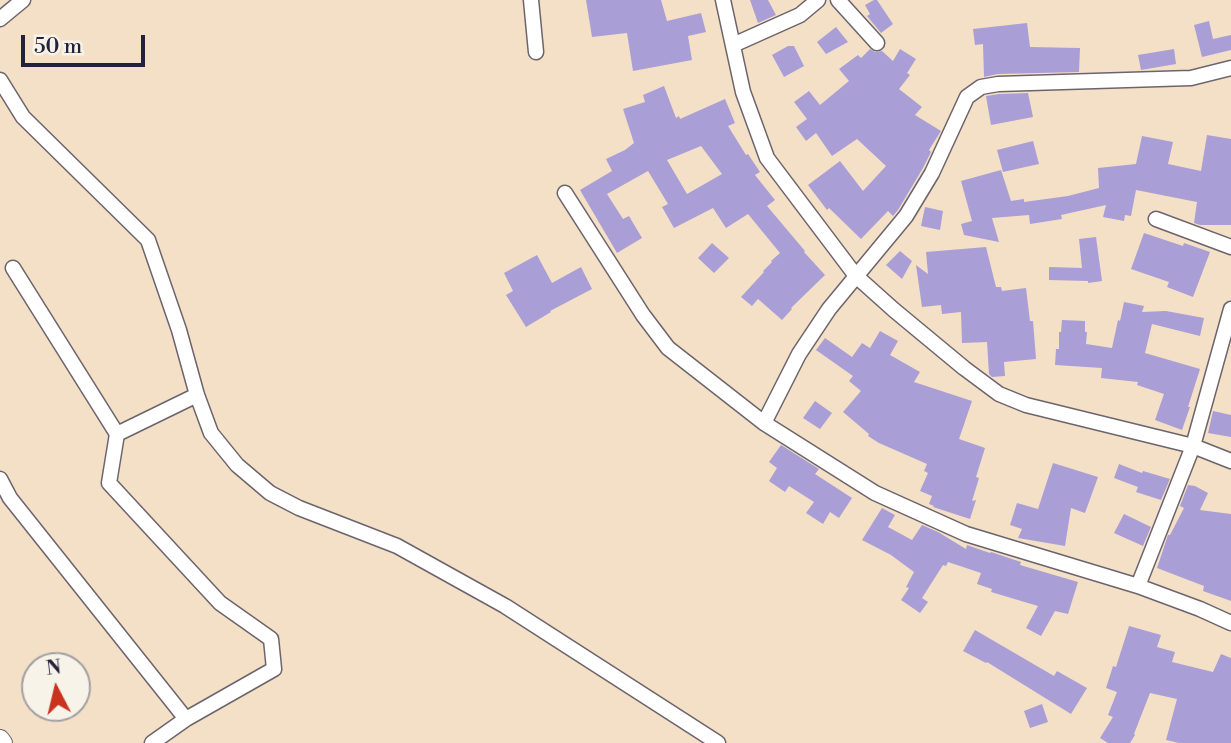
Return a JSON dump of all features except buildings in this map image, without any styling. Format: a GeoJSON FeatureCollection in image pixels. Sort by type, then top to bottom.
{"type":"FeatureCollection","features":[{"type":"Feature","properties":{"kind":"street"},"geometry":{"type":"LineString","coordinates":[[0,19],[23,0]]}},
{"type":"Feature","properties":{"kind":"street"},"geometry":{"type":"LineString","coordinates":[[531,0],[536,52]]}},
{"type":"Feature","properties":{"kind":"street"},"geometry":{"type":"LineString","coordinates":[[723,0],[743,92],[766,158],[856,276],[964,368],[999,394],[1027,405],[1193,446],[1231,461]]}},
{"type":"Feature","properties":{"kind":"street"},"geometry":{"type":"LineString","coordinates":[[733,45],[800,15],[818,0]]}},
{"type":"Feature","properties":{"kind":"street"},"geometry":{"type":"LineString","coordinates":[[838,0],[877,43]]}},
{"type":"Feature","properties":{"kind":"street"},"geometry":{"type":"LineString","coordinates":[[764,423],[799,354],[829,309],[906,216],[932,173],[967,97],[981,87],[998,84],[1191,78],[1231,68]]}},
{"type":"Feature","properties":{"kind":"street"},"geometry":{"type":"LineString","coordinates":[[0,80],[23,117],[148,240],[211,433],[237,465],[270,493],[299,509],[397,546],[505,606],[718,743]]}},
{"type":"Feature","properties":{"kind":"street"},"geometry":{"type":"LineString","coordinates":[[565,192],[643,315],[668,348],[764,423],[875,493],[966,534],[1138,586],[1200,608],[1231,623]]}},
{"type":"Feature","properties":{"kind":"street"},"geometry":{"type":"LineString","coordinates":[[1156,219],[1231,247]]}},
{"type":"Feature","properties":{"kind":"street"},"geometry":{"type":"LineString","coordinates":[[13,268],[117,434],[109,483],[220,603],[271,639],[274,669],[186,719],[152,743]]}},
{"type":"Feature","properties":{"kind":"street"},"geometry":{"type":"LineString","coordinates":[[1138,586],[1193,446],[1231,309]]}},
{"type":"Feature","properties":{"kind":"street"},"geometry":{"type":"LineString","coordinates":[[117,434],[197,394]]}},
{"type":"Feature","properties":{"kind":"street"},"geometry":{"type":"LineString","coordinates":[[0,480],[10,498],[186,719]]}}]}
